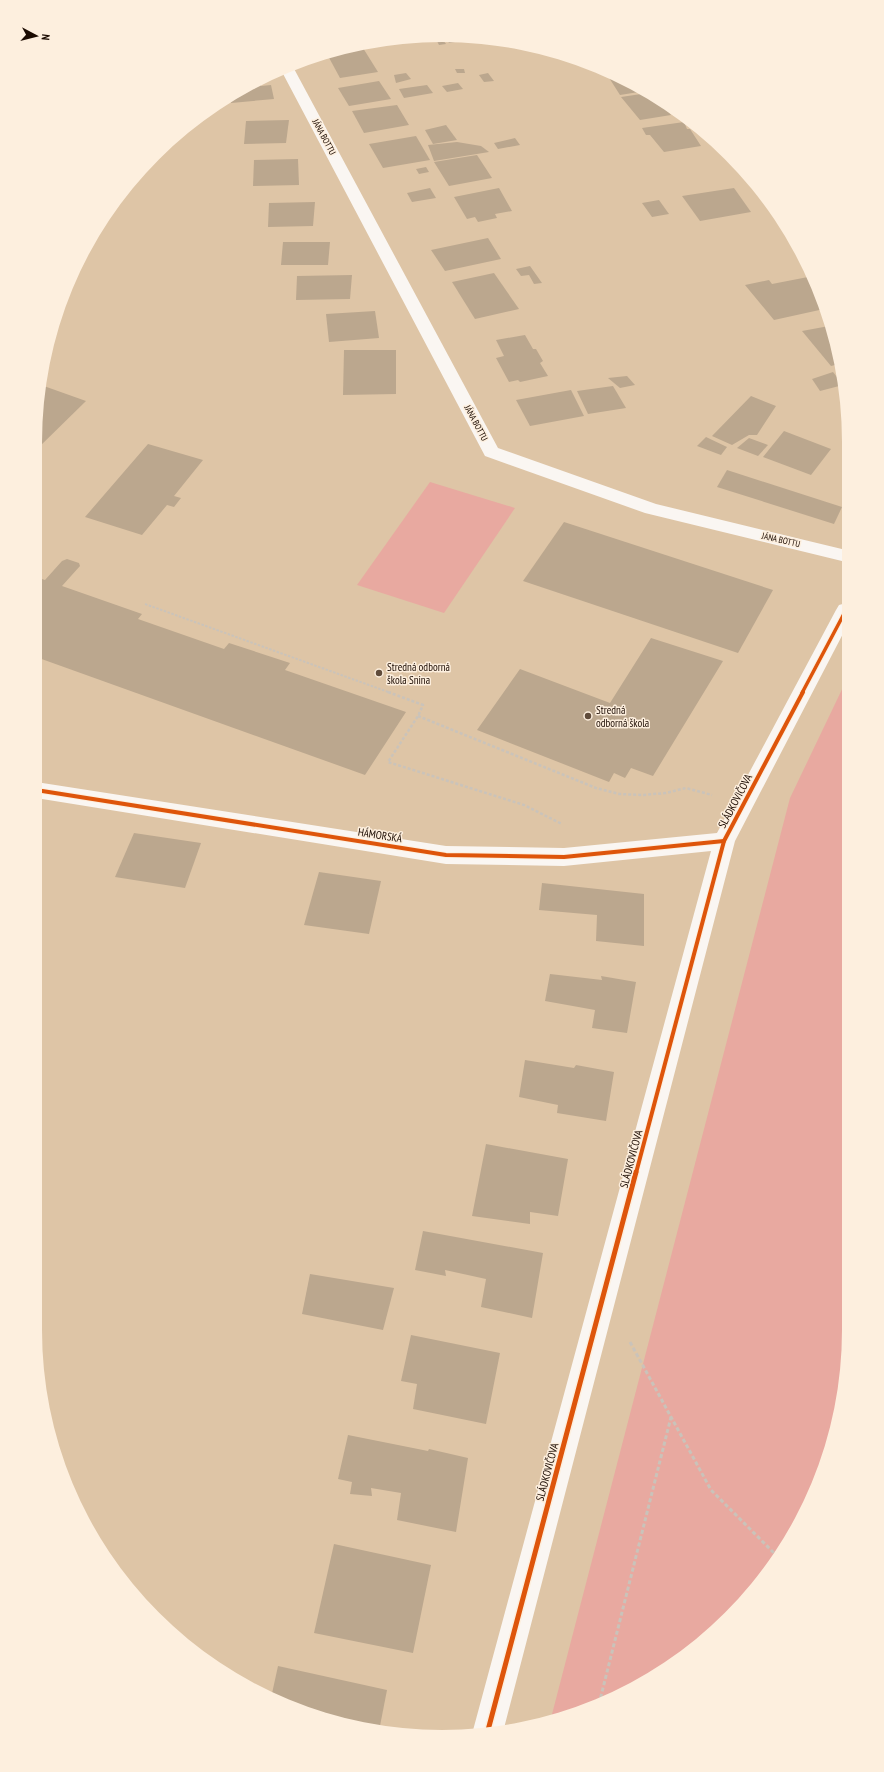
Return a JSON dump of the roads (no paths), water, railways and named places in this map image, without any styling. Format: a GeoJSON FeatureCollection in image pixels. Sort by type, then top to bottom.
{"type":"FeatureCollection","features":[{"type":"Feature","properties":{"kind":"street","name":"JÁNA BOTTU"},"geometry":{"type":"LineString","coordinates":[[289,72],[491,452],[651,509],[842,555]]}},
{"type":"Feature","properties":{"kind":"street","name":"SLÁDKOVIČOVA"},"geometry":{"type":"LineString","coordinates":[[489,1727],[724,841],[842,618]]}},
{"type":"Feature","properties":{"kind":"street","name":"HÁMORSKÁ"},"geometry":{"type":"LineString","coordinates":[[42,791],[446,855],[564,857],[724,841]]}},
{"type":"Feature","properties":{"kind":"place","name":"Stredná odborná škola Snina"},"geometry":{"type":"Point","coordinates":[379,673]}},
{"type":"Feature","properties":{"kind":"place","name":"Stredná odborná škola"},"geometry":{"type":"Point","coordinates":[588,716]}}]}
